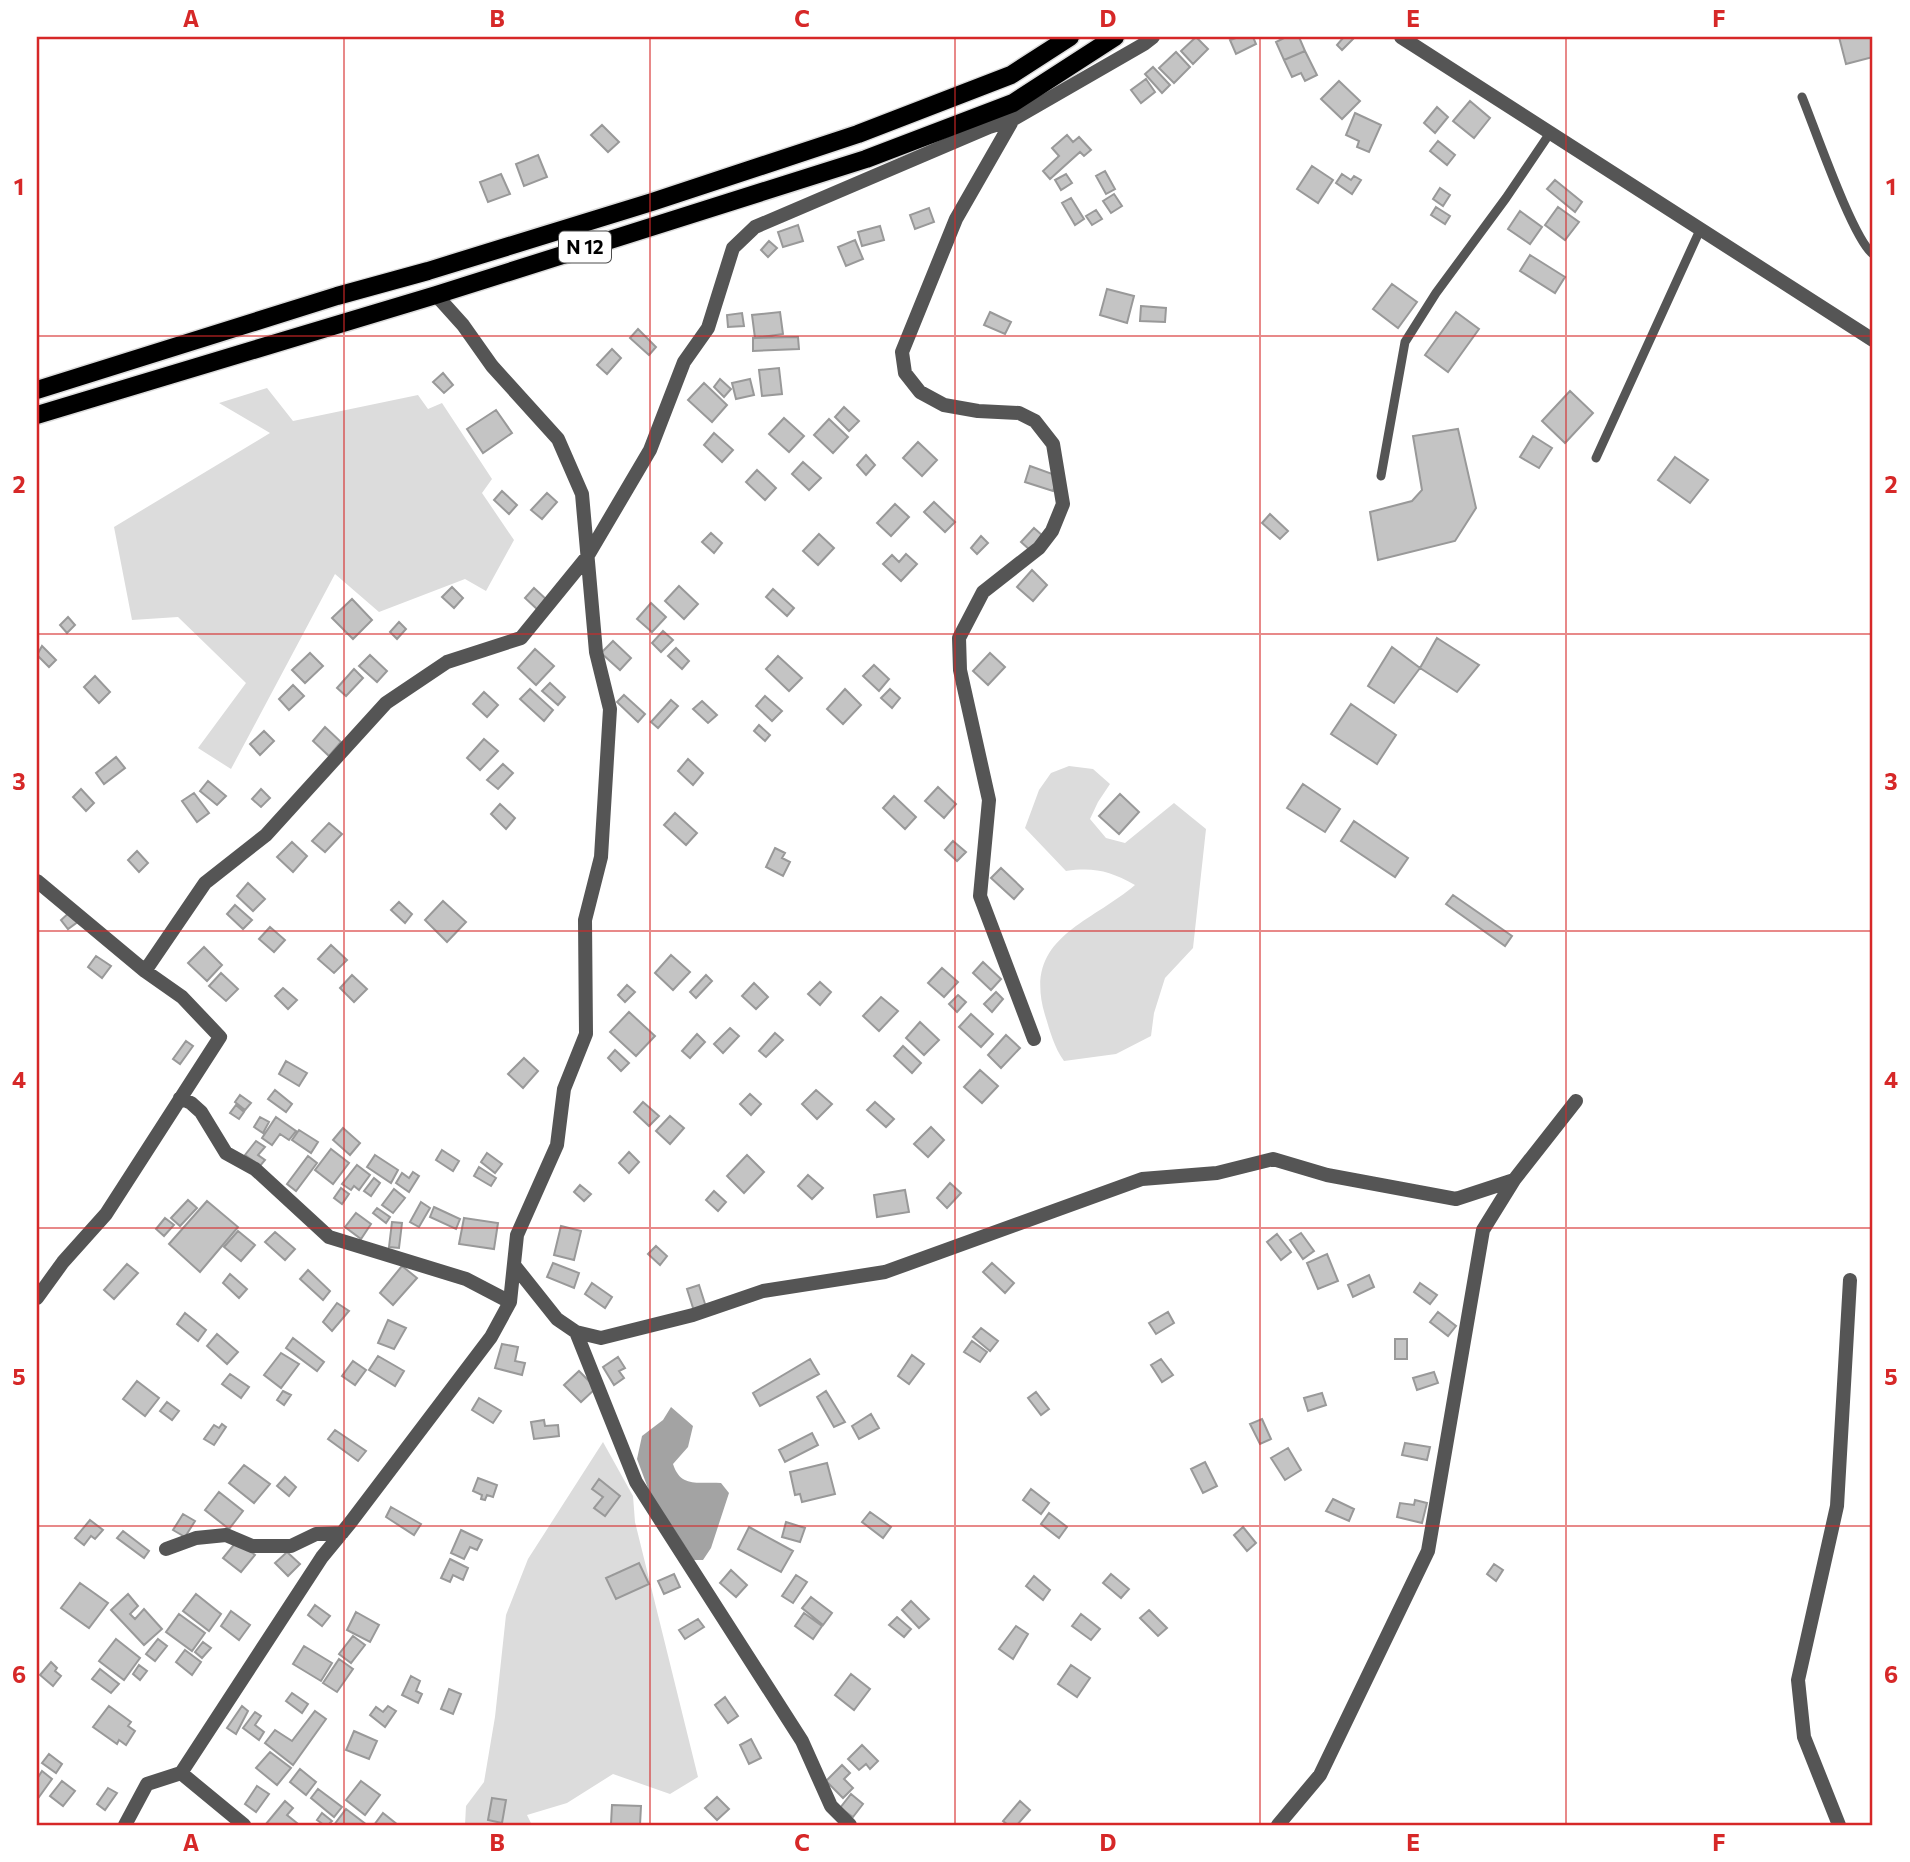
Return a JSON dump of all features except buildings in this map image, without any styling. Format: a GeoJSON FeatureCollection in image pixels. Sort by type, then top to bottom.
{"type":"FeatureCollection","features":[{"type":"Feature","properties":{"kind":"main road","name":"N 12"},"geometry":{"type":"LineString","coordinates":[[37,390],[337,296],[639,206],[858,134],[1012,75],[1070,37]]}},
{"type":"Feature","properties":{"kind":"main road","name":"N 12"},"geometry":{"type":"LineString","coordinates":[[37,415],[436,295],[1013,111],[1115,37]]}},
{"type":"Feature","properties":{"kind":"street"},"geometry":{"type":"LineString","coordinates":[[145,971],[205,883],[267,835],[386,703],[447,662],[521,638],[587,557],[650,450],[684,362],[708,328],[733,248],[755,227],[989,127],[1013,111],[1153,37]]}},
{"type":"Feature","properties":{"kind":"street"},"geometry":{"type":"LineString","coordinates":[[1401,37],[1873,340]]}},
{"type":"Feature","properties":{"kind":"street"},"geometry":{"type":"LineString","coordinates":[[1013,111],[956,219],[902,352],[905,373],[920,392],[944,405],[978,411],[1019,412],[1034,421],[1053,444],[1063,504],[1052,531],[1039,548],[983,592],[959,638],[960,670],[989,800],[980,896],[1034,1039]]}},
{"type":"Feature","properties":{"kind":"street"},"geometry":{"type":"LineString","coordinates":[[125,1825],[147,1784],[181,1773],[322,1557],[491,1337],[510,1302],[517,1236],[557,1145],[564,1089],[586,1034],[585,920],[601,857],[610,709],[596,652],[582,495],[558,439],[492,366],[463,325],[436,295]]}},
{"type":"Feature","properties":{"kind":"street"},"geometry":{"type":"LineString","coordinates":[[37,881],[145,971],[182,997],[220,1037],[106,1214],[63,1262],[37,1298]]}},
{"type":"Feature","properties":{"kind":"street"},"geometry":{"type":"LineString","coordinates":[[180,1098],[201,1112],[226,1153],[255,1169],[329,1237],[466,1279],[510,1302]]}},
{"type":"Feature","properties":{"kind":"street"},"geometry":{"type":"LineString","coordinates":[[1278,1825],[1320,1776],[1428,1550],[1483,1230],[1514,1181],[1576,1101]]}},
{"type":"Feature","properties":{"kind":"street"},"geometry":{"type":"LineString","coordinates":[[514,1265],[557,1318],[576,1332],[601,1338],[693,1315],[763,1291],[885,1272],[1142,1179],[1217,1173],[1273,1159],[1328,1175],[1455,1199],[1514,1181]]}},
{"type":"Feature","properties":{"kind":"street"},"geometry":{"type":"LineString","coordinates":[[1839,1825],[1804,1737],[1798,1680],[1837,1506],[1850,1280]]}},
{"type":"Feature","properties":{"kind":"street"},"geometry":{"type":"LineString","coordinates":[[576,1332],[636,1482],[802,1741],[831,1806],[850,1825]]}},
{"type":"Feature","properties":{"kind":"street"},"geometry":{"type":"LineString","coordinates":[[166,1549],[196,1538],[226,1535],[252,1546],[291,1546],[316,1534],[342,1533]]}},
{"type":"Feature","properties":{"kind":"street"},"geometry":{"type":"LineString","coordinates":[[181,1773],[244,1825]]}},
{"type":"Feature","properties":{"kind":"lane"},"geometry":{"type":"LineString","coordinates":[[1802,97],[1849,215],[1867,250],[1873,254]]}},
{"type":"Feature","properties":{"kind":"lane"},"geometry":{"type":"LineString","coordinates":[[1381,476],[1405,342],[1436,293],[1550,133]]}},
{"type":"Feature","properties":{"kind":"lane"},"geometry":{"type":"LineString","coordinates":[[1595,458],[1700,230]]}},
{"type":"Feature","properties":{"kind":"shaded area"},"geometry":{"type":"Polygon","coordinates":[[[267,388],[293,421],[418,395],[428,409],[442,403],[492,479],[482,493],[514,540],[486,591],[465,579],[379,612],[335,574],[231,769],[198,748],[246,683],[178,617],[132,620],[114,527],[270,433],[219,403],[267,388]]]}},
{"type":"Feature","properties":{"kind":"shaded area"},"geometry":{"type":"Polygon","coordinates":[[[1069,766],[1093,769],[1110,784],[1090,819],[1106,838],[1125,843],[1174,803],[1206,829],[1193,948],[1165,978],[1154,1013],[1151,1036],[1116,1054],[1064,1061],[1055,1045],[1045,1015],[1040,989],[1043,968],[1051,951],[1064,936],[1135,885],[1102,871],[1066,871],[1025,828],[1039,790],[1051,773],[1069,766]]]}},
{"type":"Feature","properties":{"kind":"shaded area"},"geometry":{"type":"Polygon","coordinates":[[[671,1407],[693,1426],[688,1447],[673,1464],[676,1472],[692,1482],[721,1483],[729,1493],[711,1548],[703,1560],[694,1560],[649,1491],[637,1459],[642,1436],[663,1420],[671,1407]]]}},
{"type":"Feature","properties":{"kind":"shaded area"},"geometry":{"type":"Polygon","coordinates":[[[603,1442],[633,1496],[635,1522],[698,1777],[670,1794],[613,1774],[567,1803],[527,1815],[532,1825],[465,1825],[466,1806],[484,1782],[495,1717],[506,1615],[528,1559],[603,1442]]]}}]}
